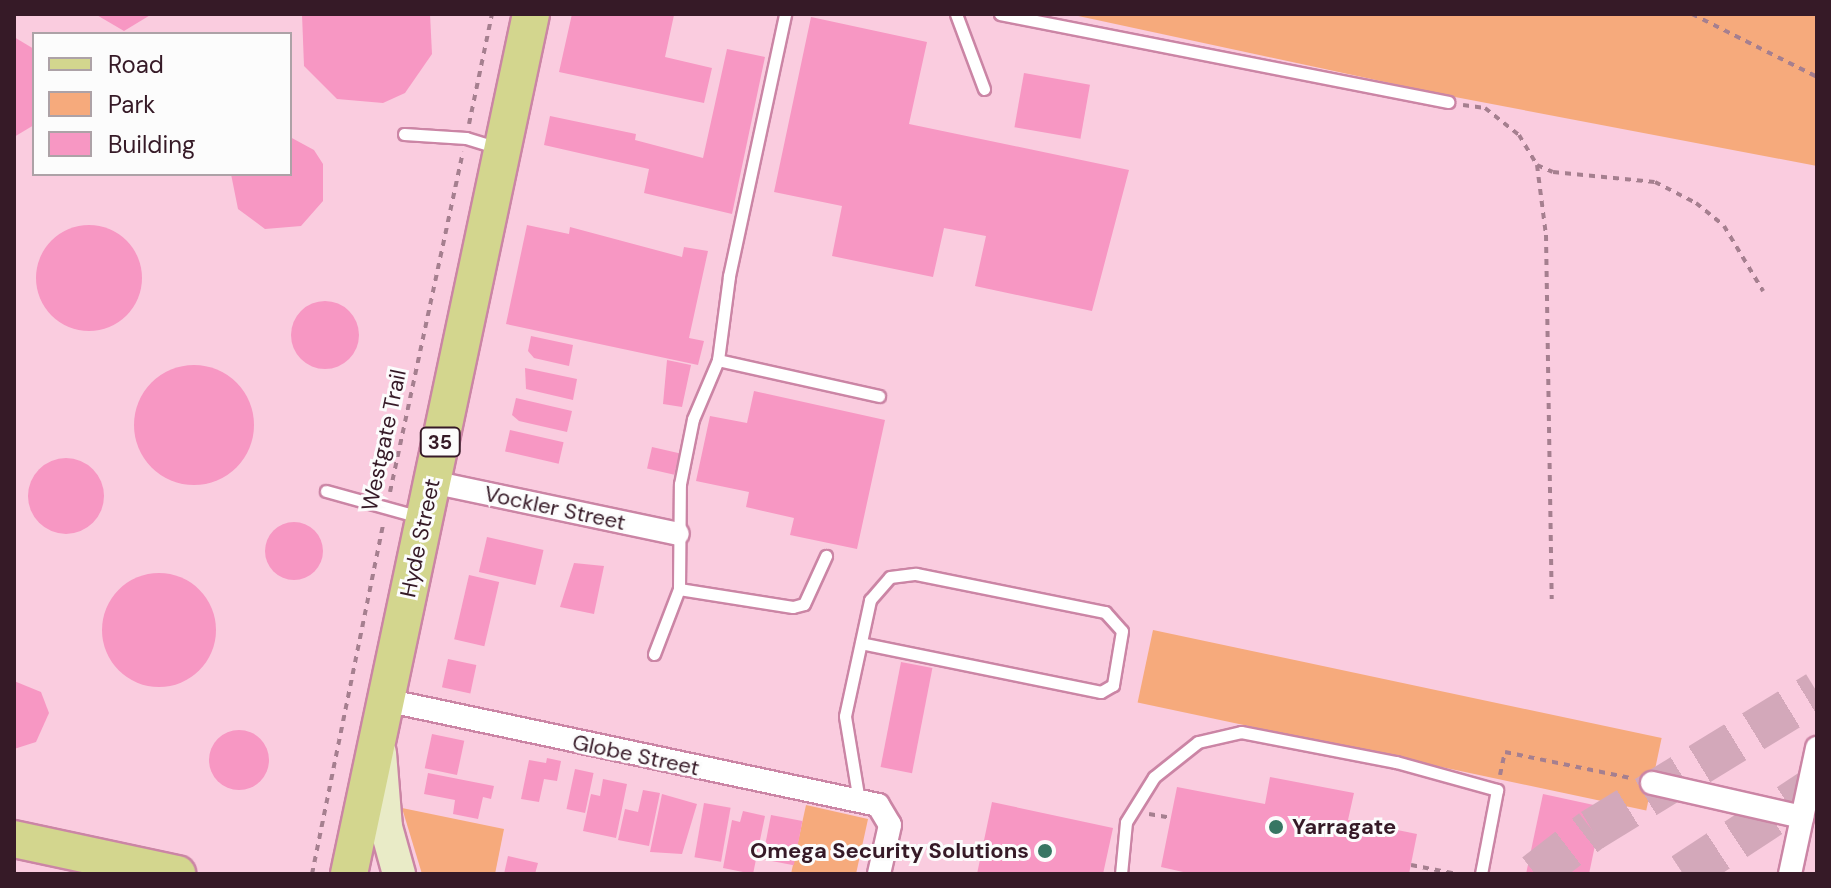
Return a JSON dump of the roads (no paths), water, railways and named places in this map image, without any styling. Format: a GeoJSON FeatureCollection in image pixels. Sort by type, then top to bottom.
{"type":"FeatureCollection","features":[{"type":"Feature","properties":{"kind":"main road","name":"Hyde Street"},"geometry":{"type":"LineString","coordinates":[[349,874],[531,14]]}},
{"type":"Feature","properties":{"kind":"main road"},"geometry":{"type":"LineString","coordinates":[[382,717],[386,827],[399,874]]}},
{"type":"Feature","properties":{"kind":"main road"},"geometry":{"type":"LineString","coordinates":[[14,839],[177,874]]}},
{"type":"Feature","properties":{"kind":"street","name":"Vockler Street"},"geometry":{"type":"LineString","coordinates":[[432,482],[678,534]]}},
{"type":"Feature","properties":{"kind":"street","name":"Globe Street"},"geometry":{"type":"LineString","coordinates":[[382,717],[860,801],[886,811],[890,825],[879,874]]}},
{"type":"Feature","properties":{"kind":"street"},"geometry":{"type":"LineString","coordinates":[[1790,874],[1817,748]]}},
{"type":"Feature","properties":{"kind":"street"},"geometry":{"type":"LineString","coordinates":[[1652,783],[1802,817]]}},
{"type":"Feature","properties":{"kind":"lane"},"geometry":{"type":"LineString","coordinates":[[654,654],[679,589],[678,534],[693,419],[718,360],[729,276],[785,14]]}},
{"type":"Feature","properties":{"kind":"lane"},"geometry":{"type":"LineString","coordinates":[[956,14],[984,89]]}},
{"type":"Feature","properties":{"kind":"lane"},"geometry":{"type":"LineString","coordinates":[[1000,14],[1448,102]]}},
{"type":"Feature","properties":{"kind":"lane"},"geometry":{"type":"LineString","coordinates":[[404,134],[466,138],[502,150]]}},
{"type":"Feature","properties":{"kind":"lane"},"geometry":{"type":"LineString","coordinates":[[718,360],[879,396]]}},
{"type":"Feature","properties":{"kind":"lane"},"geometry":{"type":"LineString","coordinates":[[326,491],[386,510],[424,517]]}},
{"type":"Feature","properties":{"kind":"lane"},"geometry":{"type":"LineString","coordinates":[[679,589],[793,607],[804,604],[826,556]]}},
{"type":"Feature","properties":{"kind":"lane"},"geometry":{"type":"LineString","coordinates":[[860,801],[845,716],[861,643],[874,590],[907,572],[1105,612],[1122,631],[1113,685],[1101,692],[861,643]]}},
{"type":"Feature","properties":{"kind":"lane"},"geometry":{"type":"LineString","coordinates":[[1121,874],[1122,837],[1135,802],[1168,764],[1213,736],[1257,734],[1497,790],[1481,874]]}},
{"type":"Feature","properties":{"kind":"tunnel"},"geometry":{"type":"LineString","coordinates":[[1535,874],[1592,830],[1817,692]]}},
{"type":"Feature","properties":{"kind":"tunnel"},"geometry":{"type":"LineString","coordinates":[[1683,874],[1817,786]]}},
{"type":"Feature","properties":{"kind":"place","name":"Yarragate"},"geometry":{"type":"Point","coordinates":[1276,827]}},
{"type":"Feature","properties":{"kind":"place","name":"Omega Security Solutions"},"geometry":{"type":"Point","coordinates":[1045,851]}}]}
